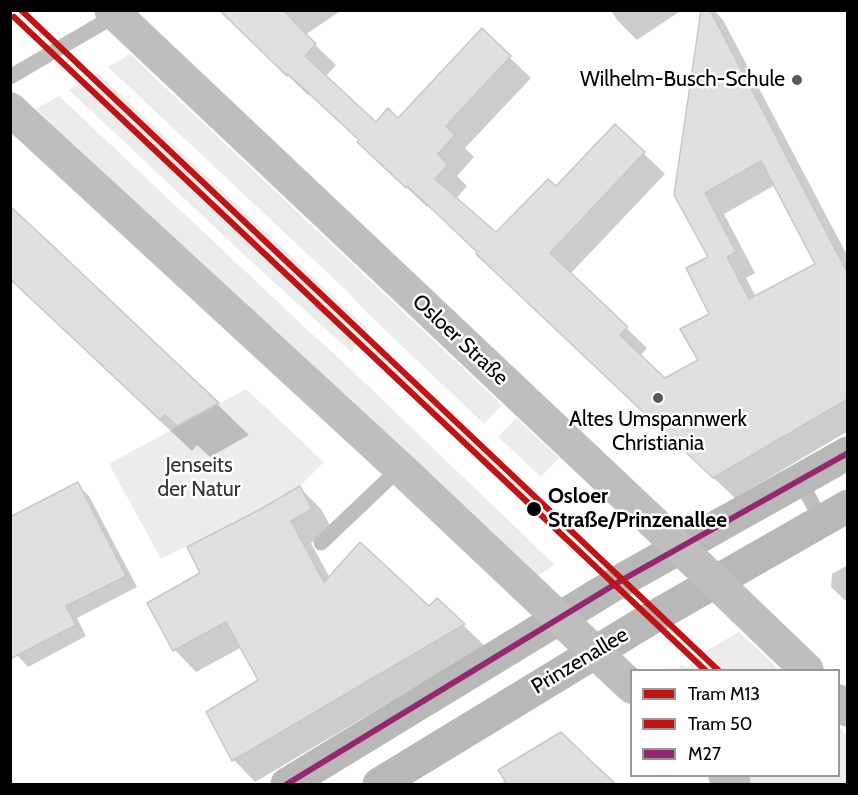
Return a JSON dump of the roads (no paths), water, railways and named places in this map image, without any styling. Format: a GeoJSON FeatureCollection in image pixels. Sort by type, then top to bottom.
{"type":"FeatureCollection","features":[{"type":"Feature","properties":{"kind":"main road","name":"Osloer Straße"},"geometry":{"type":"LineString","coordinates":[[114,13],[806,669]]}},
{"type":"Feature","properties":{"kind":"main road"},"geometry":{"type":"LineString","coordinates":[[10,109],[400,468],[630,685]]}},
{"type":"Feature","properties":{"kind":"main road"},"geometry":{"type":"LineString","coordinates":[[287,784],[678,547],[848,453]]}},
{"type":"Feature","properties":{"kind":"main road","name":"Prinzenallee"},"geometry":{"type":"LineString","coordinates":[[379,784],[594,652],[834,513]]}},
{"type":"Feature","properties":{"kind":"lane"},"geometry":{"type":"LineString","coordinates":[[10,77],[114,13]]}},
{"type":"Feature","properties":{"kind":"lane"},"geometry":{"type":"LineString","coordinates":[[321,543],[400,468]]}},
{"type":"Feature","properties":{"kind":"lane"},"geometry":{"type":"LineString","coordinates":[[800,480],[834,513]]}},
{"type":"Feature","properties":{"kind":"tram line","name":"M13"},"geometry":{"type":"LineString","coordinates":[[21,10],[717,669]]}},
{"type":"Feature","properties":{"kind":"tram line","name":"50"},"geometry":{"type":"LineString","coordinates":[[14,17],[704,669]]}},
{"type":"Feature","properties":{"kind":"place","name":"Wilhelm-Busch-Schule"},"geometry":{"type":"Point","coordinates":[797,80]}},
{"type":"Feature","properties":{"kind":"place","name":"Altes Umspannwerk Christiania"},"geometry":{"type":"Point","coordinates":[658,398]}},
{"type":"Feature","properties":{"kind":"place","name":"Osloer Straße/Prinzenallee"},"geometry":{"type":"Point","coordinates":[534,509]}},
{"type":"Feature","properties":{"kind":"park label","name":"Jenseits der Natur"},"geometry":{"type":"Point","coordinates":[199,478]}}]}
